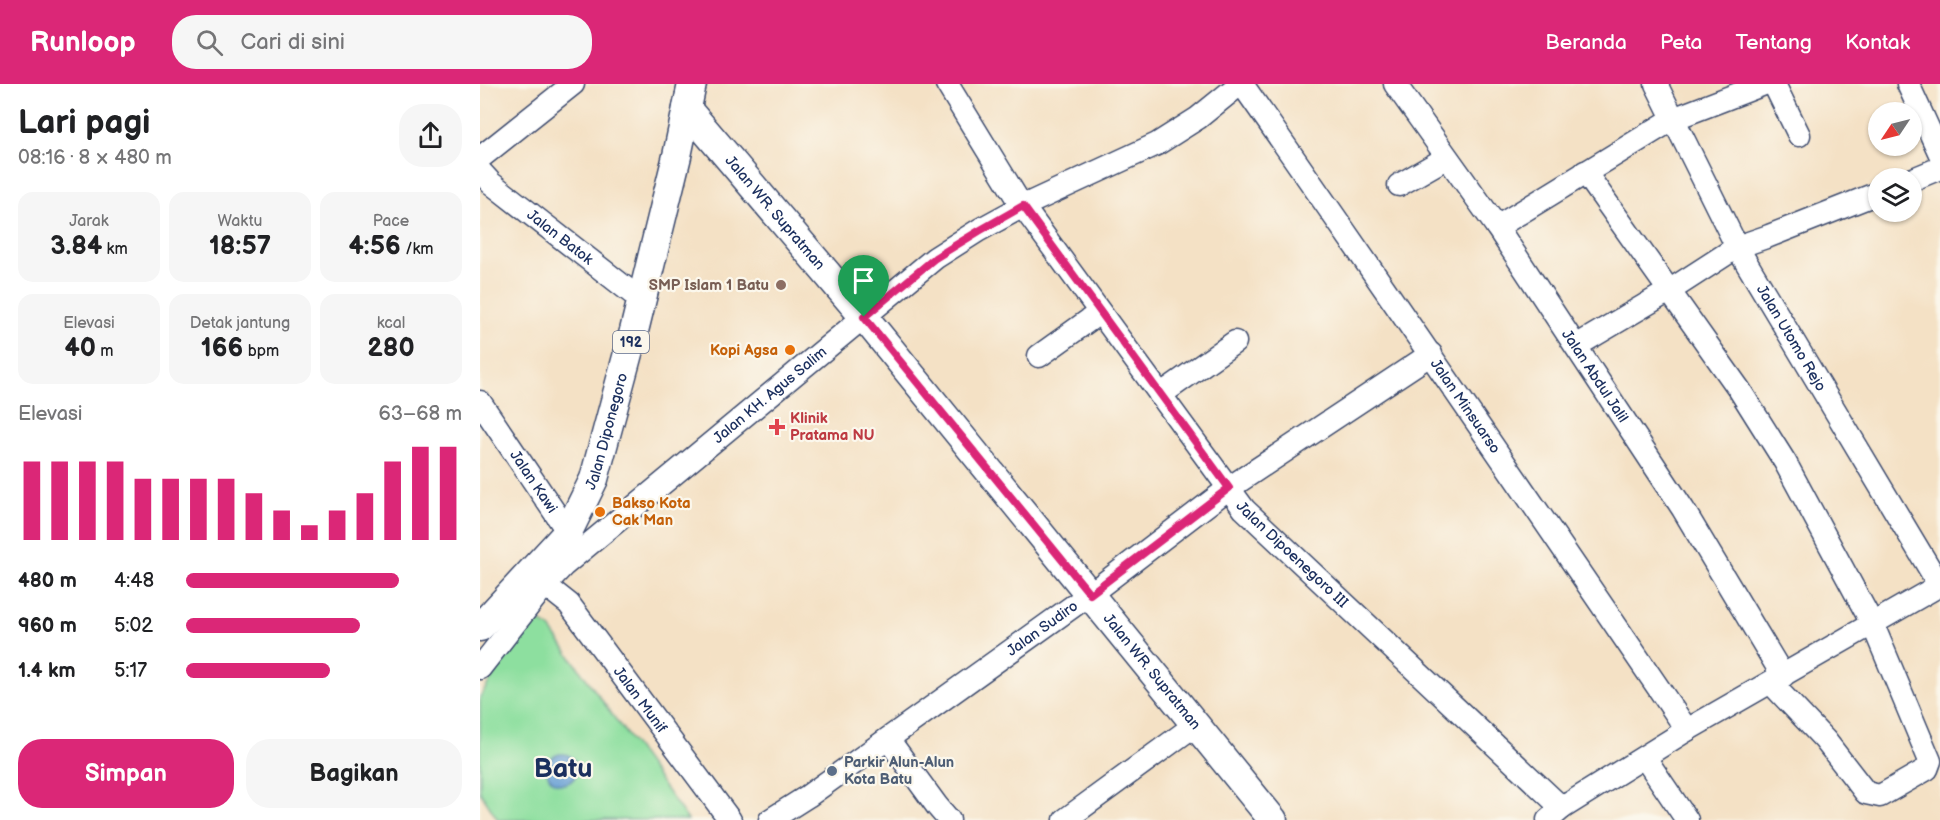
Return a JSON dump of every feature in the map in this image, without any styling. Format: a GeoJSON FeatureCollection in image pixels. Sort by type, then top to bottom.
{"type":"FeatureCollection","features":[{"type":"Feature","properties":{"kind":"main road","name":"Jalan Diponegoro"},"geometry":{"type":"LineString","coordinates":[[536,582],[568,532],[594,479],[677,156],[689,97]]}},
{"type":"Feature","properties":{"kind":"main road","name":"Jalan WR. Supratman"},"geometry":{"type":"LineString","coordinates":[[689,97],[730,161],[864,317],[1273,820]]}},
{"type":"Feature","properties":{"kind":"main road"},"geometry":{"type":"LineString","coordinates":[[677,156],[702,155],[730,161]]}},
{"type":"Feature","properties":{"kind":"main road","name":"192"},"geometry":{"type":"LineString","coordinates":[[480,627],[536,582]]}},
{"type":"Feature","properties":{"kind":"street"},"geometry":{"type":"LineString","coordinates":[[480,158],[573,84]]}},
{"type":"Feature","properties":{"kind":"street","name":"Jalan Dipoenegoro III"},"geometry":{"type":"LineString","coordinates":[[947,84],[1023,206],[1244,509],[1555,814]]}},
{"type":"Feature","properties":{"kind":"street","name":"Jalan KH. Agus Salim"},"geometry":{"type":"LineString","coordinates":[[480,668],[536,582],[614,525],[935,258],[1023,206],[1157,144],[1198,118],[1241,84]]}},
{"type":"Feature","properties":{"kind":"street","name":"Jalan Minsuarso"},"geometry":{"type":"LineString","coordinates":[[1241,84],[1431,354],[1687,730]]}},
{"type":"Feature","properties":{"kind":"street","name":"Jalan Abdul Jalil"},"geometry":{"type":"LineString","coordinates":[[1395,84],[1497,227],[1683,508],[1777,679],[1866,793],[1880,796],[1927,769],[1930,761],[1873,624],[1785,462],[1739,389],[1585,172]]}},
{"type":"Feature","properties":{"kind":"street","name":"Jalan Utomo Rejo"},"geometry":{"type":"LineString","coordinates":[[1656,84],[1737,247],[1940,585]]}},
{"type":"Feature","properties":{"kind":"street"},"geometry":{"type":"LineString","coordinates":[[1497,227],[1673,119],[1764,84]]}},
{"type":"Feature","properties":{"kind":"street"},"geometry":{"type":"LineString","coordinates":[[1774,84],[1799,135]]}},
{"type":"Feature","properties":{"kind":"street"},"geometry":{"type":"LineString","coordinates":[[1908,84],[1931,112],[1940,154]]}},
{"type":"Feature","properties":{"kind":"street"},"geometry":{"type":"LineString","coordinates":[[1399,184],[1446,158]]}},
{"type":"Feature","properties":{"kind":"street"},"geometry":{"type":"LineString","coordinates":[[1922,175],[1940,168]]}},
{"type":"Feature","properties":{"kind":"street","name":"Jalan Batok"},"geometry":{"type":"LineString","coordinates":[[480,171],[491,183],[641,300]]}},
{"type":"Feature","properties":{"kind":"street"},"geometry":{"type":"LineString","coordinates":[[1576,346],[1669,291],[1737,247],[1868,197]]}},
{"type":"Feature","properties":{"kind":"street"},"geometry":{"type":"LineString","coordinates":[[1039,356],[1099,313]]}},
{"type":"Feature","properties":{"kind":"street"},"geometry":{"type":"LineString","coordinates":[[1160,395],[1235,342]]}},
{"type":"Feature","properties":{"kind":"street","name":"Jalan Sudiro"},"geometry":{"type":"LineString","coordinates":[[770,820],[888,739],[1090,594],[1229,488],[1431,354]]}},
{"type":"Feature","properties":{"kind":"street","name":"Jalan Kawi"},"geometry":{"type":"LineString","coordinates":[[480,402],[568,532]]}},
{"type":"Feature","properties":{"kind":"street","name":"Jalan Munif"},"geometry":{"type":"LineString","coordinates":[[536,582],[569,604],[730,820]]}},
{"type":"Feature","properties":{"kind":"street"},"geometry":{"type":"LineString","coordinates":[[1555,814],[1687,730],[1940,585]]}},
{"type":"Feature","properties":{"kind":"street"},"geometry":{"type":"LineString","coordinates":[[1065,820],[1195,724]]}},
{"type":"Feature","properties":{"kind":"street"},"geometry":{"type":"LineString","coordinates":[[888,739],[949,820]]}},
{"type":"Feature","properties":{"kind":"street"},"geometry":{"type":"LineString","coordinates":[[1645,758],[1688,820]]}},
{"type":"Feature","properties":{"kind":"green space"},"geometry":{"type":"Polygon","coordinates":[[[530,620],[538,621],[550,628],[688,820],[498,820],[480,792],[480,697],[530,620]]]}},
{"type":"Feature","properties":{"kind":"water"},"geometry":{"type":"Polygon","coordinates":[[[562,754],[572,759],[577,769],[572,779],[562,784],[552,779],[547,769],[552,759],[562,754]]]}},
{"type":"Feature","properties":{"kind":"place","name":"SMP Islam 1 Batu"},"geometry":{"type":"Point","coordinates":[781,285]}},
{"type":"Feature","properties":{"kind":"place","name":"Kopi Agsa"},"geometry":{"type":"Point","coordinates":[790,350]}},
{"type":"Feature","properties":{"kind":"place","name":"Klinik Pratama NU"},"geometry":{"type":"Point","coordinates":[777,427]}},
{"type":"Feature","properties":{"kind":"place","name":"Bakso Kota Cak Man"},"geometry":{"type":"Point","coordinates":[600,512]}},
{"type":"Feature","properties":{"kind":"place","name":"Parkir Alun-Alun Kota Batu"},"geometry":{"type":"Point","coordinates":[832,771]}},
{"type":"Feature","properties":{"kind":"district","name":"Batu"},"geometry":{"type":"Point","coordinates":[563,768]}},
{"type":"Feature","properties":{"kind":"route"},"geometry":{"type":"LineString","coordinates":[[1023,206],[1229,488],[1090,594],[864,317],[935,258],[1023,206]]}}]}
